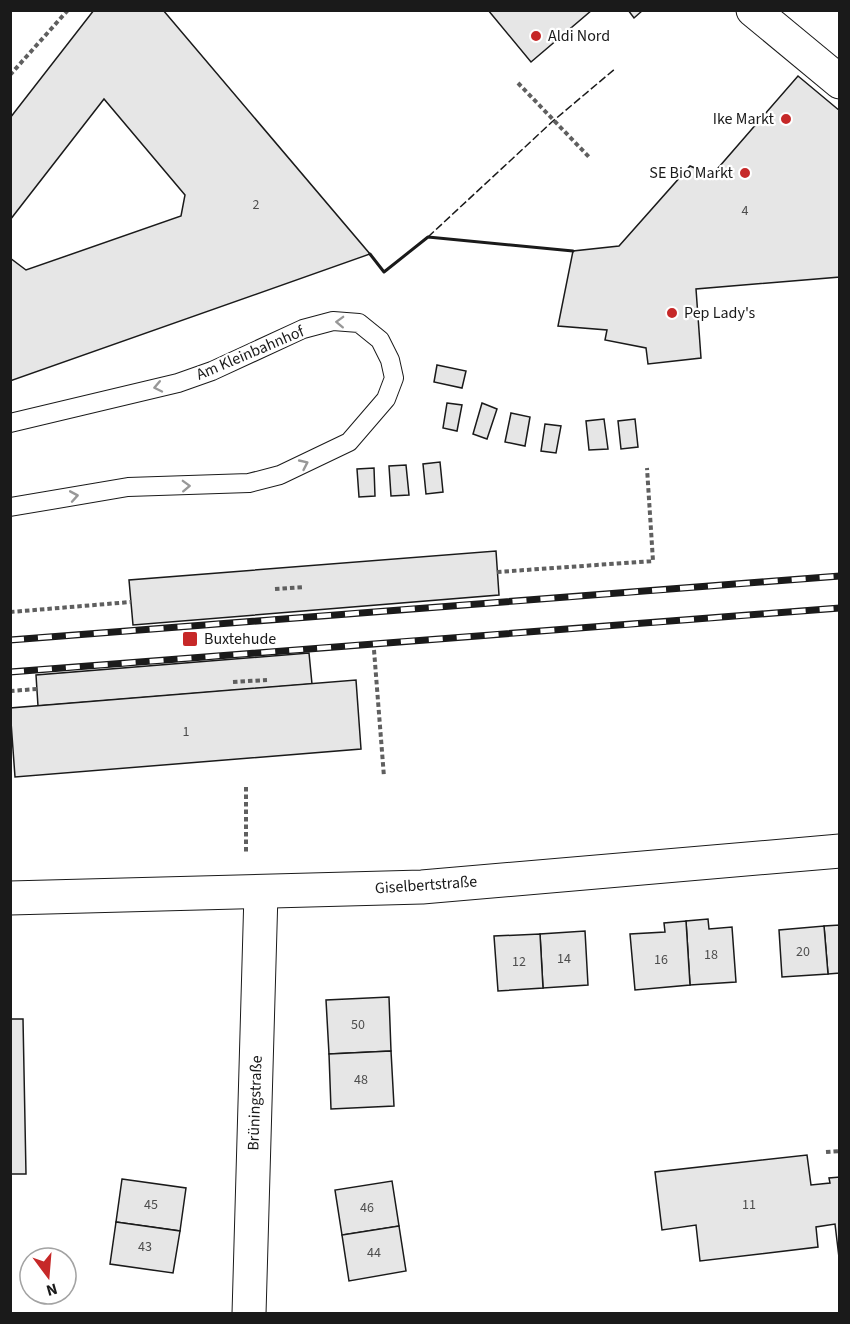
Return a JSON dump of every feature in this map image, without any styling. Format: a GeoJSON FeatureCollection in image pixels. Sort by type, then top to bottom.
{"type":"FeatureCollection","features":[{"type":"Feature","properties":{"kind":"street"},"geometry":{"type":"LineString","coordinates":[[753,10],[840,82]]}},
{"type":"Feature","properties":{"kind":"street","name":"Giselbertstraße"},"geometry":{"type":"LineString","coordinates":[[10,898],[422,887],[840,851]]}},
{"type":"Feature","properties":{"kind":"street","name":"Brüningstraße"},"geometry":{"type":"LineString","coordinates":[[249,1314],[254,893]]}},
{"type":"Feature","properties":{"kind":"lane","name":"Am Kleinbahnhof"},"geometry":{"type":"LineString","coordinates":[[10,423],[178,383],[213,371],[303,329],[333,321],[359,323],[380,340],[390,360],[394,378],[386,399],[349,442],[280,475],[249,483],[128,487],[10,507]]}},
{"type":"Feature","properties":{"kind":"path"},"geometry":{"type":"LineString","coordinates":[[10,75],[68,10]]}},
{"type":"Feature","properties":{"kind":"path"},"geometry":{"type":"LineString","coordinates":[[518,83],[590,158]]}},
{"type":"Feature","properties":{"kind":"path"},"geometry":{"type":"LineString","coordinates":[[497,572],[653,561],[647,468]]}},
{"type":"Feature","properties":{"kind":"path"},"geometry":{"type":"LineString","coordinates":[[275,589],[304,587]]}},
{"type":"Feature","properties":{"kind":"path"},"geometry":{"type":"LineString","coordinates":[[10,612],[131,602]]}},
{"type":"Feature","properties":{"kind":"path"},"geometry":{"type":"LineString","coordinates":[[374,650],[384,777]]}},
{"type":"Feature","properties":{"kind":"path"},"geometry":{"type":"LineString","coordinates":[[233,682],[267,680]]}},
{"type":"Feature","properties":{"kind":"path"},"geometry":{"type":"LineString","coordinates":[[10,691],[37,688]]}},
{"type":"Feature","properties":{"kind":"path"},"geometry":{"type":"LineString","coordinates":[[246,787],[254,893]]}},
{"type":"Feature","properties":{"kind":"path"},"geometry":{"type":"LineString","coordinates":[[826,1152],[840,1150]]}},
{"type":"Feature","properties":{"kind":"building"},"geometry":{"type":"Polygon","coordinates":[[[94,10],[163,10],[370,254],[10,381],[10,258],[26,270],[181,216],[185,195],[104,99],[10,220],[10,118],[94,10]]]}},
{"type":"Feature","properties":{"kind":"building","name":"Aldi Nord"},"geometry":{"type":"Polygon","coordinates":[[[488,10],[592,10],[531,62],[488,10]]]}},
{"type":"Feature","properties":{"kind":"building","name":"Aldi Nord"},"geometry":{"type":"Polygon","coordinates":[[[628,10],[643,10],[634,18],[628,10]]]}},
{"type":"Feature","properties":{"kind":"building"},"geometry":{"type":"Polygon","coordinates":[[[798,76],[840,111],[840,277],[696,289],[701,358],[648,364],[646,348],[605,340],[607,330],[558,326],[573,251],[619,246],[690,166],[712,175],[798,76]]]}},
{"type":"Feature","properties":{"kind":"building"},"geometry":{"type":"Polygon","coordinates":[[[437,365],[466,371],[462,388],[434,382],[437,365]]]}},
{"type":"Feature","properties":{"kind":"building"},"geometry":{"type":"Polygon","coordinates":[[[447,403],[462,405],[457,431],[443,428],[447,403]]]}},
{"type":"Feature","properties":{"kind":"building"},"geometry":{"type":"Polygon","coordinates":[[[482,403],[497,409],[487,439],[473,434],[482,403]]]}},
{"type":"Feature","properties":{"kind":"building"},"geometry":{"type":"Polygon","coordinates":[[[511,413],[530,417],[525,446],[505,442],[511,413]]]}},
{"type":"Feature","properties":{"kind":"building"},"geometry":{"type":"Polygon","coordinates":[[[604,419],[608,449],[589,450],[586,421],[604,419]]]}},
{"type":"Feature","properties":{"kind":"building"},"geometry":{"type":"Polygon","coordinates":[[[635,419],[638,447],[621,449],[618,421],[635,419]]]}},
{"type":"Feature","properties":{"kind":"building"},"geometry":{"type":"Polygon","coordinates":[[[545,424],[561,426],[556,453],[541,451],[545,424]]]}},
{"type":"Feature","properties":{"kind":"building"},"geometry":{"type":"Polygon","coordinates":[[[440,462],[443,492],[426,494],[423,464],[440,462]]]}},
{"type":"Feature","properties":{"kind":"building"},"geometry":{"type":"Polygon","coordinates":[[[406,465],[409,495],[391,496],[389,466],[406,465]]]}},
{"type":"Feature","properties":{"kind":"building"},"geometry":{"type":"Polygon","coordinates":[[[374,468],[375,496],[359,497],[357,469],[374,468]]]}},
{"type":"Feature","properties":{"kind":"building"},"geometry":{"type":"Polygon","coordinates":[[[496,551],[499,595],[133,625],[129,580],[496,551]]]}},
{"type":"Feature","properties":{"kind":"building"},"geometry":{"type":"Polygon","coordinates":[[[309,653],[312,684],[38,706],[36,675],[309,653]]]}},
{"type":"Feature","properties":{"kind":"building"},"geometry":{"type":"Polygon","coordinates":[[[356,680],[361,749],[15,777],[10,708],[356,680]]]}},
{"type":"Feature","properties":{"kind":"building"},"geometry":{"type":"Polygon","coordinates":[[[708,919],[709,929],[732,927],[736,982],[690,985],[686,921],[708,919]]]}},
{"type":"Feature","properties":{"kind":"building"},"geometry":{"type":"Polygon","coordinates":[[[686,921],[690,985],[635,990],[630,934],[665,932],[664,923],[686,921]]]}},
{"type":"Feature","properties":{"kind":"building"},"geometry":{"type":"Polygon","coordinates":[[[840,925],[840,973],[828,974],[824,926],[840,925]]]}},
{"type":"Feature","properties":{"kind":"building"},"geometry":{"type":"Polygon","coordinates":[[[824,926],[828,974],[782,977],[779,930],[824,926]]]}},
{"type":"Feature","properties":{"kind":"building"},"geometry":{"type":"Polygon","coordinates":[[[585,931],[588,985],[543,988],[540,934],[585,931]]]}},
{"type":"Feature","properties":{"kind":"building"},"geometry":{"type":"Polygon","coordinates":[[[540,934],[543,988],[498,991],[494,936],[540,934]]]}},
{"type":"Feature","properties":{"kind":"building"},"geometry":{"type":"Polygon","coordinates":[[[389,997],[391,1051],[329,1054],[326,1000],[389,997]]]}},
{"type":"Feature","properties":{"kind":"building"},"geometry":{"type":"Polygon","coordinates":[[[10,1019],[23,1019],[26,1174],[10,1174],[10,1019]]]}},
{"type":"Feature","properties":{"kind":"building"},"geometry":{"type":"Polygon","coordinates":[[[391,1051],[394,1106],[331,1109],[329,1054],[391,1051]]]}},
{"type":"Feature","properties":{"kind":"building"},"geometry":{"type":"Polygon","coordinates":[[[807,1155],[811,1185],[830,1183],[829,1178],[840,1177],[840,1266],[835,1224],[816,1227],[818,1247],[700,1261],[696,1225],[662,1230],[655,1172],[807,1155]]]}},
{"type":"Feature","properties":{"kind":"building"},"geometry":{"type":"Polygon","coordinates":[[[122,1179],[186,1188],[180,1231],[116,1222],[122,1179]]]}},
{"type":"Feature","properties":{"kind":"building"},"geometry":{"type":"Polygon","coordinates":[[[392,1181],[399,1226],[342,1235],[335,1190],[392,1181]]]}},
{"type":"Feature","properties":{"kind":"building"},"geometry":{"type":"Polygon","coordinates":[[[116,1222],[180,1231],[173,1273],[110,1264],[116,1222]]]}},
{"type":"Feature","properties":{"kind":"building"},"geometry":{"type":"Polygon","coordinates":[[[399,1226],[406,1271],[349,1281],[342,1235],[399,1226]]]}},
{"type":"Feature","properties":{"kind":"railway"},"geometry":{"type":"LineString","coordinates":[[10,640],[840,576]]}},
{"type":"Feature","properties":{"kind":"railway"},"geometry":{"type":"LineString","coordinates":[[10,672],[840,608]]}},
{"type":"Feature","properties":{"kind":"fence"},"geometry":{"type":"LineString","coordinates":[[428,237],[553,121],[616,68]]}},
{"type":"Feature","properties":{"kind":"wall"},"geometry":{"type":"LineString","coordinates":[[370,254],[384,272],[428,237],[573,251]]}},
{"type":"Feature","properties":{"kind":"place","name":"Aldi Nord"},"geometry":{"type":"Point","coordinates":[536,36]}},
{"type":"Feature","properties":{"kind":"place","name":"Ike Markt"},"geometry":{"type":"Point","coordinates":[786,119]}},
{"type":"Feature","properties":{"kind":"place","name":"SE Bio Markt"},"geometry":{"type":"Point","coordinates":[745,173]}},
{"type":"Feature","properties":{"kind":"place","name":"Pep Lady's"},"geometry":{"type":"Point","coordinates":[672,313]}},
{"type":"Feature","properties":{"kind":"place","name":"Buxtehude"},"geometry":{"type":"Point","coordinates":[190,639]}}]}
